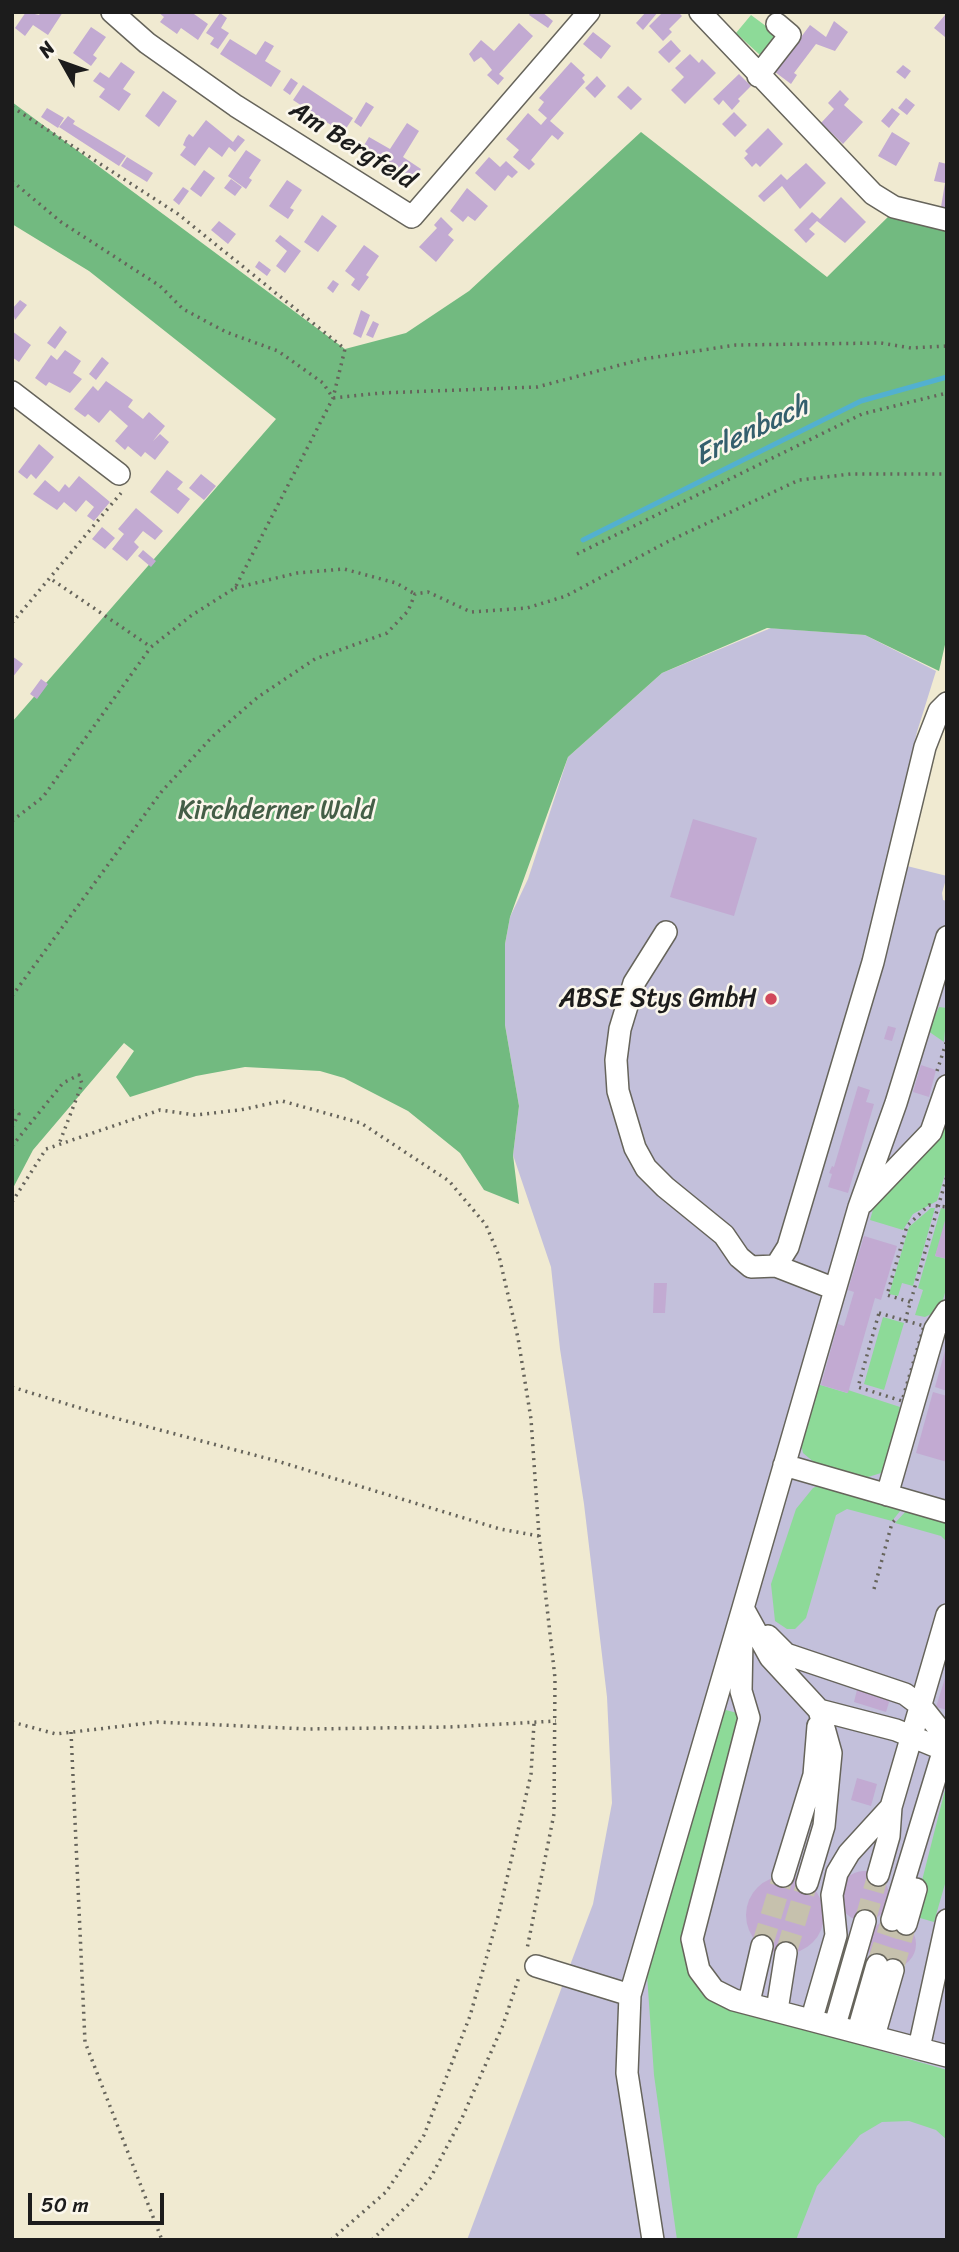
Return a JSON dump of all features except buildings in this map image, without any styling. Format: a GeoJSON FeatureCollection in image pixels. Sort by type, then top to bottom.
{"type":"FeatureCollection","features":[{"type":"Feature","properties":{"kind":"street","name":"Am Bergfeld"},"geometry":{"type":"LineString","coordinates":[[112,12],[147,43],[236,106],[412,216],[589,12]]}},
{"type":"Feature","properties":{"kind":"street"},"geometry":{"type":"LineString","coordinates":[[700,12],[873,194],[894,206],[947,220]]}},
{"type":"Feature","properties":{"kind":"street"},"geometry":{"type":"LineString","coordinates":[[758,76],[790,35],[775,16]]}},
{"type":"Feature","properties":{"kind":"street"},"geometry":{"type":"LineString","coordinates":[[12,392],[118,474]]}},
{"type":"Feature","properties":{"kind":"street"},"geometry":{"type":"LineString","coordinates":[[776,1266],[788,1247],[873,962],[925,747],[939,711],[947,703]]}},
{"type":"Feature","properties":{"kind":"street"},"geometry":{"type":"LineString","coordinates":[[666,932],[634,983],[615,1060],[618,1091],[635,1148],[646,1168],[724,1235],[739,1257],[751,1267],[776,1266],[835,1289]]}},
{"type":"Feature","properties":{"kind":"street"},"geometry":{"type":"LineString","coordinates":[[653,2240],[627,2073],[630,1995],[859,1207],[896,1103],[947,937]]}},
{"type":"Feature","properties":{"kind":"street"},"geometry":{"type":"LineString","coordinates":[[859,1207],[931,1132],[947,1086]]}},
{"type":"Feature","properties":{"kind":"street"},"geometry":{"type":"LineString","coordinates":[[887,1495],[936,1329],[947,1311]]}},
{"type":"Feature","properties":{"kind":"street"},"geometry":{"type":"LineString","coordinates":[[784,1465],[947,1512]]}},
{"type":"Feature","properties":{"kind":"street"},"geometry":{"type":"LineString","coordinates":[[743,1608],[786,1654],[885,1685],[905,1694],[921,1706],[946,1746]]}},
{"type":"Feature","properties":{"kind":"street"},"geometry":{"type":"LineString","coordinates":[[743,1608],[770,1657],[820,1710],[831,1754],[824,1826],[807,1883]]}},
{"type":"Feature","properties":{"kind":"street"},"geometry":{"type":"LineString","coordinates":[[743,1608],[741,1691],[749,1718],[692,1939],[699,1970],[714,1990],[749,2003],[947,2056]]}},
{"type":"Feature","properties":{"kind":"street"},"geometry":{"type":"LineString","coordinates":[[878,1875],[889,1836],[891,1807],[947,1615]]}},
{"type":"Feature","properties":{"kind":"street"},"geometry":{"type":"LineString","coordinates":[[820,1710],[946,1746]]}},
{"type":"Feature","properties":{"kind":"street"},"geometry":{"type":"LineString","coordinates":[[783,1876],[814,1775],[820,1710]]}},
{"type":"Feature","properties":{"kind":"street"},"geometry":{"type":"LineString","coordinates":[[899,1922],[920,1826],[946,1746]]}},
{"type":"Feature","properties":{"kind":"street"},"geometry":{"type":"LineString","coordinates":[[812,2018],[836,1935],[832,1895],[837,1873],[849,1853],[891,1807]]}},
{"type":"Feature","properties":{"kind":"street"},"geometry":{"type":"LineString","coordinates":[[919,2048],[947,1920]]}},
{"type":"Feature","properties":{"kind":"street"},"geometry":{"type":"LineString","coordinates":[[835,2025],[865,1921]]}},
{"type":"Feature","properties":{"kind":"street"},"geometry":{"type":"LineString","coordinates":[[749,2003],[762,1946]]}},
{"type":"Feature","properties":{"kind":"street"},"geometry":{"type":"LineString","coordinates":[[777,2010],[786,1953]]}},
{"type":"Feature","properties":{"kind":"street"},"geometry":{"type":"LineString","coordinates":[[528,1964],[630,1995]]}},
{"type":"Feature","properties":{"kind":"street"},"geometry":{"type":"LineString","coordinates":[[866,2033],[885,1967]]}},
{"type":"Feature","properties":{"kind":"path"},"geometry":{"type":"LineString","coordinates":[[12,107],[178,214],[345,349],[334,398],[235,588]]}},
{"type":"Feature","properties":{"kind":"path"},"geometry":{"type":"LineString","coordinates":[[12,181],[61,222],[160,286],[183,309],[226,332],[278,351],[323,383],[334,398]]}},
{"type":"Feature","properties":{"kind":"path"},"geometry":{"type":"LineString","coordinates":[[334,398],[382,393],[537,387],[643,359],[736,345],[881,343],[911,348],[947,346]]}},
{"type":"Feature","properties":{"kind":"path"},"geometry":{"type":"LineString","coordinates":[[577,554],[862,414],[947,393]]}},
{"type":"Feature","properties":{"kind":"path"},"geometry":{"type":"LineString","coordinates":[[12,623],[125,488],[118,474]]}},
{"type":"Feature","properties":{"kind":"path"},"geometry":{"type":"LineString","coordinates":[[12,821],[43,797],[151,647],[192,615],[235,588],[297,573],[344,569],[396,583],[415,594],[428,592],[471,612],[527,608],[566,596],[679,537],[799,480],[851,474],[947,474]]}},
{"type":"Feature","properties":{"kind":"path"},"geometry":{"type":"LineString","coordinates":[[51,579],[151,647]]}},
{"type":"Feature","properties":{"kind":"path"},"geometry":{"type":"LineString","coordinates":[[12,996],[162,791],[213,736],[258,697],[315,659],[387,633],[408,611],[415,594]]}},
{"type":"Feature","properties":{"kind":"path"},"geometry":{"type":"LineString","coordinates":[[12,1146],[63,1083],[79,1075],[82,1084],[58,1145]]}},
{"type":"Feature","properties":{"kind":"path"},"geometry":{"type":"LineString","coordinates":[[12,1202],[46,1149],[160,1110],[195,1115],[240,1110],[282,1101],[361,1123],[449,1181],[486,1225],[499,1256],[518,1338],[531,1419],[539,1536],[555,1678],[554,1814],[528,1964],[503,2025],[463,2118],[431,2177],[412,2201],[372,2240]]}},
{"type":"Feature","properties":{"kind":"path"},"geometry":{"type":"LineString","coordinates":[[12,1110],[19,1114],[12,1127]]}},
{"type":"Feature","properties":{"kind":"path"},"geometry":{"type":"LineString","coordinates":[[905,1321],[947,1175]]}},
{"type":"Feature","properties":{"kind":"path"},"geometry":{"type":"LineString","coordinates":[[911,1302],[887,1295],[907,1226],[929,1205],[947,1207]]}},
{"type":"Feature","properties":{"kind":"path"},"geometry":{"type":"LineString","coordinates":[[879,1313],[905,1321],[924,1326],[902,1401],[858,1387],[879,1313]]}},
{"type":"Feature","properties":{"kind":"path"},"geometry":{"type":"LineString","coordinates":[[12,1387],[96,1413],[277,1461],[500,1529],[539,1536]]}},
{"type":"Feature","properties":{"kind":"path"},"geometry":{"type":"LineString","coordinates":[[874,1589],[892,1523],[904,1510]]}},
{"type":"Feature","properties":{"kind":"path"},"geometry":{"type":"LineString","coordinates":[[12,1722],[55,1734],[158,1722],[307,1729],[556,1721]]}},
{"type":"Feature","properties":{"kind":"path"},"geometry":{"type":"LineString","coordinates":[[331,2240],[386,2192],[424,2135],[470,2016],[499,1913],[531,1774],[534,1723]]}},
{"type":"Feature","properties":{"kind":"path"},"geometry":{"type":"LineString","coordinates":[[71,1732],[85,2042],[162,2240]]}},
{"type":"Feature","properties":{"kind":"shaded area"},"geometry":{"type":"Polygon","coordinates":[[[771,628],[865,635],[936,671],[917,732],[887,861],[947,876],[942,893],[943,900],[947,901],[947,2240],[467,2240],[593,1904],[612,1803],[607,1697],[584,1504],[560,1349],[551,1267],[513,1155],[519,1106],[505,1025],[505,944],[510,917],[528,879],[568,757],[662,673],[771,628]]]}},
{"type":"Feature","properties":{"kind":"green space"},"geometry":{"type":"Polygon","coordinates":[[[751,15],[778,35],[765,55],[760,55],[736,33],[751,15]]]}},
{"type":"Feature","properties":{"kind":"green space","name":"Kirchderner Wald"},"geometry":{"type":"Polygon","coordinates":[[[12,102],[345,349],[406,333],[469,291],[641,132],[827,277],[893,212],[947,224],[947,636],[939,671],[865,635],[767,628],[662,673],[568,757],[510,917],[505,944],[505,1025],[519,1106],[513,1155],[519,1204],[484,1190],[460,1153],[408,1111],[344,1078],[320,1071],[245,1067],[196,1076],[130,1097],[116,1077],[134,1051],[124,1043],[33,1150],[12,1190],[12,722],[276,419],[89,271],[12,224],[12,102]]]}},
{"type":"Feature","properties":{"kind":"green space"},"geometry":{"type":"Polygon","coordinates":[[[939,1007],[947,1008],[944,1042],[928,1031],[939,1007]]]}},
{"type":"Feature","properties":{"kind":"green space"},"geometry":{"type":"Polygon","coordinates":[[[947,1124],[947,1168],[937,1201],[913,1214],[903,1230],[870,1220],[874,1206],[908,1173],[947,1124]]]}},
{"type":"Feature","properties":{"kind":"green space"},"geometry":{"type":"Polygon","coordinates":[[[931,1208],[935,1208],[913,1286],[902,1283],[898,1296],[889,1294],[909,1227],[931,1208]]]}},
{"type":"Feature","properties":{"kind":"green space"},"geometry":{"type":"Polygon","coordinates":[[[941,1208],[947,1210],[947,1222],[935,1256],[947,1259],[947,1286],[942,1303],[935,1312],[925,1317],[915,1315],[923,1290],[918,1288],[941,1208]]]}},
{"type":"Feature","properties":{"kind":"green space"},"geometry":{"type":"Polygon","coordinates":[[[883,1317],[904,1323],[884,1390],[864,1384],[883,1317]]]}},
{"type":"Feature","properties":{"kind":"green space"},"geometry":{"type":"Polygon","coordinates":[[[817,1384],[847,1393],[848,1390],[900,1407],[887,1464],[881,1473],[865,1478],[815,1463],[803,1453],[801,1444],[817,1384]]]}},
{"type":"Feature","properties":{"kind":"green space"},"geometry":{"type":"Polygon","coordinates":[[[822,1484],[901,1510],[892,1521],[847,1509],[836,1515],[806,1618],[795,1629],[787,1629],[775,1621],[771,1584],[796,1509],[813,1488],[822,1484]]]}},
{"type":"Feature","properties":{"kind":"green space"},"geometry":{"type":"Polygon","coordinates":[[[906,1511],[945,1522],[947,1542],[941,1536],[895,1523],[906,1511]]]}},
{"type":"Feature","properties":{"kind":"green space"},"geometry":{"type":"Polygon","coordinates":[[[726,1710],[737,1713],[740,1719],[688,1917],[718,2004],[947,2070],[947,2140],[936,2130],[909,2121],[882,2122],[860,2135],[817,2186],[796,2240],[677,2240],[654,2075],[647,1975],[719,1722],[726,1710]]]}},
{"type":"Feature","properties":{"kind":"green space"},"geometry":{"type":"Polygon","coordinates":[[[947,1782],[947,1877],[934,1922],[913,1916],[947,1782]]]}},
{"type":"Feature","properties":{"kind":"waterway","name":"Erlenbach"},"geometry":{"type":"LineString","coordinates":[[583,540],[861,401],[947,377]]}},
{"type":"Feature","properties":{"kind":"tunnel"},"geometry":{"type":"LineString","coordinates":[[865,1921],[878,1875]]}},
{"type":"Feature","properties":{"kind":"tunnel"},"geometry":{"type":"LineString","coordinates":[[762,1946],[783,1876]]}},
{"type":"Feature","properties":{"kind":"tunnel"},"geometry":{"type":"LineString","coordinates":[[786,1953],[807,1883]]}},
{"type":"Feature","properties":{"kind":"tunnel"},"geometry":{"type":"LineString","coordinates":[[877,1965],[892,1920]]}},
{"type":"Feature","properties":{"kind":"tunnel"},"geometry":{"type":"LineString","coordinates":[[893,1970],[906,1924]]}},
{"type":"Feature","properties":{"kind":"place","name":"ABSE Stys GmbH"},"geometry":{"type":"Point","coordinates":[771,999]}}]}
